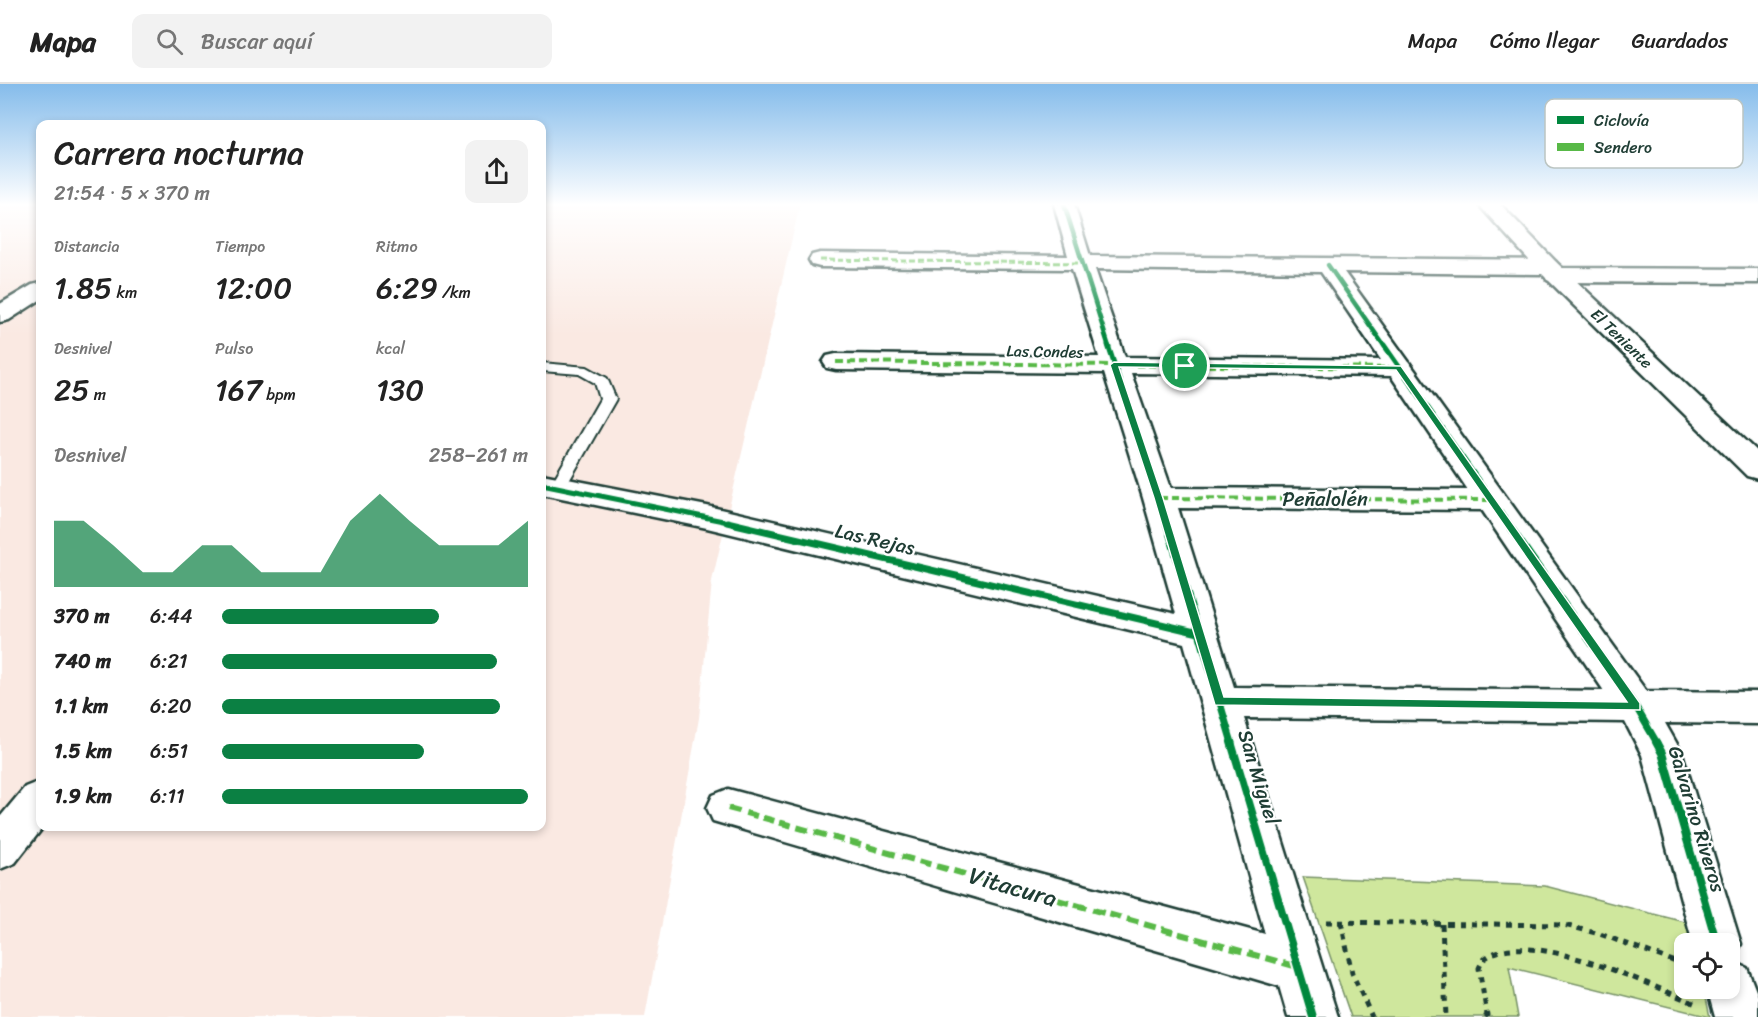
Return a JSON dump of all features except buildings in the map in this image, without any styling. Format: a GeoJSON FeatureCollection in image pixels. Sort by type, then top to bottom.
{"type":"FeatureCollection","features":[{"type":"Feature","properties":{"kind":"street","name":"San Miguel"},"geometry":{"type":"LineString","coordinates":[[1077,248],[1159,498],[1313,1017]]}},
{"type":"Feature","properties":{"kind":"street","name":"El Teniente"},"geometry":{"type":"LineString","coordinates":[[1530,248],[1758,469]]}},
{"type":"Feature","properties":{"kind":"street"},"geometry":{"type":"LineString","coordinates":[[820,260],[1328,265],[1758,276]]}},
{"type":"Feature","properties":{"kind":"street","name":"Galvarino Riveros"},"geometry":{"type":"LineString","coordinates":[[1328,265],[1636,706],[1662,753],[1714,933]]}},
{"type":"Feature","properties":{"kind":"street"},"geometry":{"type":"LineString","coordinates":[[0,315],[36,292]]}},
{"type":"Feature","properties":{"kind":"street","name":"Las Condes"},"geometry":{"type":"LineString","coordinates":[[836,362],[1398,368]]}},
{"type":"Feature","properties":{"kind":"street","name":"Las Rejas"},"geometry":{"type":"LineString","coordinates":[[549,486],[707,517],[1199,633]]}},
{"type":"Feature","properties":{"kind":"street","name":"Peñalolén"},"geometry":{"type":"LineString","coordinates":[[1159,498],[1491,500]]}},
{"type":"Feature","properties":{"kind":"street"},"geometry":{"type":"LineString","coordinates":[[1220,702],[1758,708]]}},
{"type":"Feature","properties":{"kind":"street"},"geometry":{"type":"LineString","coordinates":[[0,849],[36,805]]}},
{"type":"Feature","properties":{"kind":"street","name":"Vitacura"},"geometry":{"type":"LineString","coordinates":[[728,808],[1298,967]]}},
{"type":"Feature","properties":{"kind":"lane"},"geometry":{"type":"LineString","coordinates":[[546,367],[582,370],[602,381],[608,399],[549,486]]}},
{"type":"Feature","properties":{"kind":"path"},"geometry":{"type":"LineString","coordinates":[[1285,921],[1564,925],[1600,934],[1674,961]]}},
{"type":"Feature","properties":{"kind":"path"},"geometry":{"type":"LineString","coordinates":[[1341,922],[1352,973],[1372,1017]]}},
{"type":"Feature","properties":{"kind":"path"},"geometry":{"type":"LineString","coordinates":[[1442,924],[1446,1017]]}},
{"type":"Feature","properties":{"kind":"path"},"geometry":{"type":"LineString","coordinates":[[1485,1017],[1487,1016],[1479,968],[1485,958],[1498,951],[1514,948],[1531,948],[1585,961],[1723,1003]]}},
{"type":"Feature","properties":{"kind":"shaded area"},"geometry":{"type":"Polygon","coordinates":[[[0,248],[36,248],[36,831],[546,831],[546,248],[790,248],[712,581],[699,718],[645,1017],[0,1017],[0,248]]]}},
{"type":"Feature","properties":{"kind":"green space"},"geometry":{"type":"Polygon","coordinates":[[[1303,877],[1545,886],[1689,923],[1691,933],[1674,933],[1674,999],[1706,999],[1710,1017],[1509,967],[1518,1017],[1351,1017],[1303,877]]]}},
{"type":"Feature","properties":{"kind":"marked path"},"geometry":{"type":"LineString","coordinates":[[820,260],[1081,263]]}},
{"type":"Feature","properties":{"kind":"marked path"},"geometry":{"type":"LineString","coordinates":[[836,362],[1399,368]]}},
{"type":"Feature","properties":{"kind":"marked path"},"geometry":{"type":"LineString","coordinates":[[1159,498],[1491,500]]}},
{"type":"Feature","properties":{"kind":"marked path"},"geometry":{"type":"LineString","coordinates":[[728,808],[1298,967]]}},
{"type":"Feature","properties":{"kind":"cycle path"},"geometry":{"type":"LineString","coordinates":[[1077,248],[1159,498],[1313,1017]]}},
{"type":"Feature","properties":{"kind":"cycle path"},"geometry":{"type":"LineString","coordinates":[[1328,265],[1636,707],[1662,753],[1714,933]]}},
{"type":"Feature","properties":{"kind":"cycle path"},"geometry":{"type":"LineString","coordinates":[[546,485],[707,517],[1199,633]]}},
{"type":"Feature","properties":{"kind":"route"},"geometry":{"type":"LineString","coordinates":[[1114,365],[1185,366],[1398,368],[1636,706],[1220,702],[1159,498],[1114,365]]}}]}
